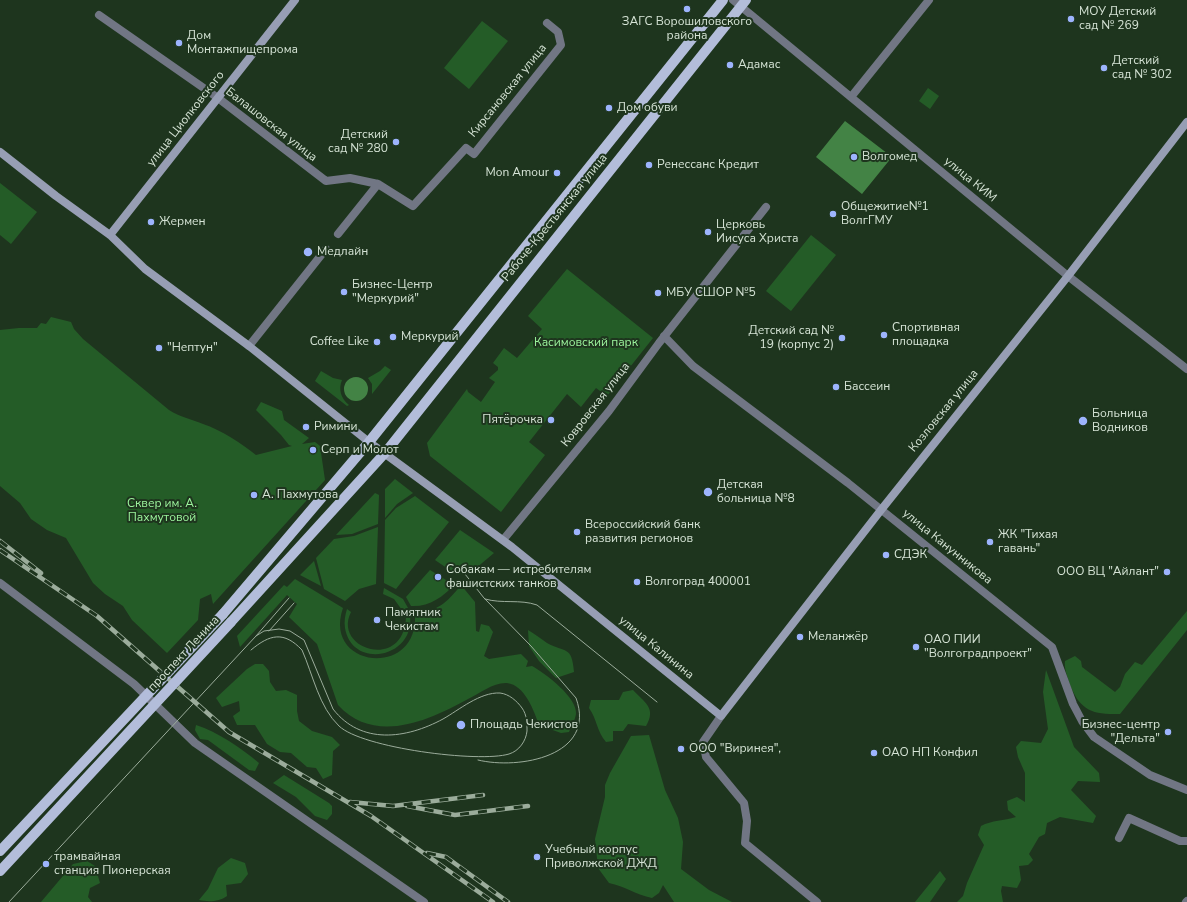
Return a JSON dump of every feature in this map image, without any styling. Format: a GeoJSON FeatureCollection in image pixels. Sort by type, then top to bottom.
{"type":"FeatureCollection","features":[{"type":"Feature","properties":{"kind":"main road","name":"Рабоче-Крестьянская улица"},"geometry":{"type":"LineString","coordinates":[[369,442],[723,0]]}},
{"type":"Feature","properties":{"kind":"main road","name":"Рабоче-Крестьянская улица"},"geometry":{"type":"LineString","coordinates":[[384,453],[740,2]]}},
{"type":"Feature","properties":{"kind":"main road","name":"проспект Ленина"},"geometry":{"type":"LineString","coordinates":[[0,851],[223,614],[369,442]]}},
{"type":"Feature","properties":{"kind":"main road","name":"проспект Ленина"},"geometry":{"type":"LineString","coordinates":[[0,871],[231,622],[384,453]]}},
{"type":"Feature","properties":{"kind":"street","name":"улица Циолковского"},"geometry":{"type":"LineString","coordinates":[[110,235],[295,0]]}},
{"type":"Feature","properties":{"kind":"street"},"geometry":{"type":"LineString","coordinates":[[851,97],[928,0]]}},
{"type":"Feature","properties":{"kind":"street","name":"улица КИМ"},"geometry":{"type":"LineString","coordinates":[[740,2],[851,97],[1068,276],[1187,369]]}},
{"type":"Feature","properties":{"kind":"street","name":"Балашовская улица"},"geometry":{"type":"LineString","coordinates":[[99,15],[218,98],[326,181],[350,178],[378,184]]}},
{"type":"Feature","properties":{"kind":"street","name":"Кирсановская улица"},"geometry":{"type":"LineString","coordinates":[[378,184],[413,206],[466,148],[474,154],[560,45],[558,32],[547,23]]}},
{"type":"Feature","properties":{"kind":"street","name":"Козловская улица"},"geometry":{"type":"LineString","coordinates":[[721,716],[881,510],[1068,276],[1187,122]]}},
{"type":"Feature","properties":{"kind":"street","name":"улица Калинина"},"geometry":{"type":"LineString","coordinates":[[0,152],[56,196],[110,235],[145,270],[249,346],[369,442],[502,540],[721,716]]}},
{"type":"Feature","properties":{"kind":"street"},"geometry":{"type":"LineString","coordinates":[[338,234],[378,184]]}},
{"type":"Feature","properties":{"kind":"street","name":"Ковровская улица"},"geometry":{"type":"LineString","coordinates":[[502,540],[609,411],[664,336],[766,207]]}},
{"type":"Feature","properties":{"kind":"street"},"geometry":{"type":"LineString","coordinates":[[249,346],[326,249]]}},
{"type":"Feature","properties":{"kind":"street","name":"улица Канунникова"},"geometry":{"type":"LineString","coordinates":[[664,336],[693,366],[881,510],[1052,647],[1073,704],[1082,721],[1094,737],[1150,775],[1187,790]]}},
{"type":"Feature","properties":{"kind":"street"},"geometry":{"type":"LineString","coordinates":[[0,583],[134,684],[195,743],[424,902]]}},
{"type":"Feature","properties":{"kind":"street"},"geometry":{"type":"LineString","coordinates":[[721,716],[703,742],[706,757],[744,803],[747,822],[745,843],[817,902]]}},
{"type":"Feature","properties":{"kind":"street"},"geometry":{"type":"LineString","coordinates":[[1119,838],[1130,818],[1180,841],[1187,841]]}},
{"type":"Feature","properties":{"kind":"green space"},"geometry":{"type":"Polygon","coordinates":[[[482,21],[508,41],[469,89],[444,68],[482,21]]]}},
{"type":"Feature","properties":{"kind":"green space"},"geometry":{"type":"Polygon","coordinates":[[[928,88],[939,96],[930,109],[919,101],[928,88]]]}},
{"type":"Feature","properties":{"kind":"green space"},"geometry":{"type":"Polygon","coordinates":[[[0,183],[37,212],[11,244],[0,235],[0,183]]]}},
{"type":"Feature","properties":{"kind":"green space"},"geometry":{"type":"Polygon","coordinates":[[[811,235],[836,255],[791,311],[766,291],[811,235]]]}},
{"type":"Feature","properties":{"kind":"green space","name":"Касимовский парк"},"geometry":{"type":"Polygon","coordinates":[[[567,269],[653,338],[607,396],[596,388],[581,407],[567,394],[529,442],[545,455],[501,512],[430,456],[427,443],[467,389],[468,392],[481,402],[495,382],[489,378],[498,370],[498,367],[493,363],[504,348],[517,358],[542,329],[528,316],[567,269]]]}},
{"type":"Feature","properties":{"kind":"green space","name":"Сквер им. А. Пахмутовой"},"geometry":{"type":"Polygon","coordinates":[[[51,317],[71,322],[74,329],[83,339],[169,410],[224,433],[256,455],[292,446],[289,445],[256,410],[261,402],[282,411],[284,420],[309,438],[302,444],[315,442],[320,446],[325,480],[213,604],[211,594],[200,599],[198,620],[167,653],[132,620],[123,606],[105,594],[93,583],[66,538],[47,530],[31,519],[20,503],[0,486],[0,330],[37,328],[41,323],[46,324],[51,317]]]}},
{"type":"Feature","properties":{"kind":"green space"},"geometry":{"type":"Polygon","coordinates":[[[385,366],[391,370],[372,394],[372,384],[368,378],[380,371],[385,366]]]}},
{"type":"Feature","properties":{"kind":"green space"},"geometry":{"type":"Polygon","coordinates":[[[321,371],[333,378],[342,380],[340,387],[341,394],[349,405],[347,406],[315,381],[321,371]]]}},
{"type":"Feature","properties":{"kind":"green space"},"geometry":{"type":"Polygon","coordinates":[[[395,479],[413,493],[397,504],[385,518],[385,489],[395,479]]]}},
{"type":"Feature","properties":{"kind":"green space"},"geometry":{"type":"Polygon","coordinates":[[[375,493],[379,495],[378,524],[352,534],[336,535],[375,493]]]}},
{"type":"Feature","properties":{"kind":"green space"},"geometry":{"type":"Polygon","coordinates":[[[415,496],[449,522],[396,589],[384,583],[385,520],[396,508],[415,496]]]}},
{"type":"Feature","properties":{"kind":"green space"},"geometry":{"type":"Polygon","coordinates":[[[378,527],[376,584],[359,589],[345,601],[324,589],[316,558],[334,539],[354,536],[378,527]]]}},
{"type":"Feature","properties":{"kind":"green space"},"geometry":{"type":"Polygon","coordinates":[[[460,530],[494,553],[475,569],[457,575],[435,560],[460,530]]]}},
{"type":"Feature","properties":{"kind":"green space"},"geometry":{"type":"Polygon","coordinates":[[[314,561],[321,586],[300,575],[314,561]]]}},
{"type":"Feature","properties":{"kind":"green space"},"geometry":{"type":"Polygon","coordinates":[[[430,570],[454,585],[430,603],[411,606],[406,597],[430,570]]]}},
{"type":"Feature","properties":{"kind":"green space"},"geometry":{"type":"Polygon","coordinates":[[[295,579],[343,608],[340,628],[346,643],[357,653],[372,658],[388,657],[402,649],[412,636],[415,615],[441,605],[451,597],[461,585],[475,602],[476,631],[479,632],[481,624],[489,626],[493,632],[484,656],[489,659],[521,654],[528,661],[526,667],[532,666],[545,674],[560,687],[572,701],[575,708],[576,714],[569,732],[561,733],[539,725],[524,693],[519,688],[507,683],[492,686],[436,715],[402,725],[385,726],[368,724],[353,717],[338,705],[317,644],[289,617],[297,604],[287,595],[240,647],[237,636],[284,585],[287,587],[295,579]]]}},
{"type":"Feature","properties":{"kind":"green space"},"geometry":{"type":"Polygon","coordinates":[[[384,588],[403,599],[408,608],[402,610],[394,599],[383,594],[384,588]]]}},
{"type":"Feature","properties":{"kind":"green space"},"geometry":{"type":"Polygon","coordinates":[[[347,609],[351,612],[348,625],[351,636],[360,644],[371,649],[383,649],[394,645],[402,634],[406,617],[410,616],[409,630],[403,642],[393,649],[382,654],[370,654],[359,650],[350,641],[345,628],[347,609]]]}},
{"type":"Feature","properties":{"kind":"green space"},"geometry":{"type":"Polygon","coordinates":[[[1187,611],[1187,630],[1120,714],[1094,712],[1082,705],[1077,699],[1069,682],[1065,669],[1065,661],[1075,656],[1081,661],[1082,667],[1115,692],[1120,687],[1125,674],[1135,662],[1142,665],[1187,611]]]}},
{"type":"Feature","properties":{"kind":"green space"},"geometry":{"type":"Polygon","coordinates":[[[528,630],[547,643],[566,651],[571,657],[574,672],[556,678],[539,661],[529,646],[528,630]]]}},
{"type":"Feature","properties":{"kind":"green space"},"geometry":{"type":"Polygon","coordinates":[[[255,664],[263,664],[269,671],[270,682],[276,691],[286,690],[297,695],[297,711],[299,721],[312,731],[332,737],[340,745],[333,751],[332,775],[323,779],[316,768],[307,767],[291,753],[280,752],[267,744],[255,725],[237,725],[233,716],[240,711],[239,701],[222,707],[216,698],[247,669],[255,664]]]}},
{"type":"Feature","properties":{"kind":"green space"},"geometry":{"type":"Polygon","coordinates":[[[1046,670],[1074,747],[1099,773],[1100,782],[1078,781],[1071,790],[1096,816],[1093,823],[1060,817],[1047,823],[1045,834],[1039,837],[1029,854],[1033,860],[1028,865],[1019,866],[1021,880],[1017,888],[1002,886],[1001,891],[1003,902],[957,902],[963,896],[967,883],[984,845],[978,835],[981,826],[1016,817],[1008,810],[1007,801],[1017,797],[1025,802],[1025,773],[1018,757],[1016,747],[1021,741],[1041,743],[1048,729],[1043,692],[1046,670]]]}},
{"type":"Feature","properties":{"kind":"green space"},"geometry":{"type":"Polygon","coordinates":[[[633,690],[645,702],[650,710],[649,720],[646,726],[628,724],[623,731],[613,731],[613,741],[606,742],[589,708],[591,700],[619,700],[623,692],[633,690]]]}},
{"type":"Feature","properties":{"kind":"green space"},"geometry":{"type":"Polygon","coordinates":[[[196,725],[221,736],[252,757],[259,763],[255,771],[249,770],[208,740],[200,739],[195,730],[196,725]]]}},
{"type":"Feature","properties":{"kind":"green space"},"geometry":{"type":"Polygon","coordinates":[[[649,735],[665,790],[678,818],[683,842],[681,869],[709,890],[732,902],[674,902],[663,885],[659,893],[652,898],[646,897],[609,883],[598,868],[595,839],[605,797],[605,785],[610,773],[631,736],[649,735]]]}},
{"type":"Feature","properties":{"kind":"green space"},"geometry":{"type":"Polygon","coordinates":[[[284,775],[332,806],[332,814],[327,820],[315,816],[296,797],[273,783],[284,775]]]}},
{"type":"Feature","properties":{"kind":"green space"},"geometry":{"type":"Polygon","coordinates":[[[231,858],[245,863],[248,874],[241,883],[226,885],[227,896],[224,898],[213,901],[199,900],[208,889],[218,868],[231,858]]]}},
{"type":"Feature","properties":{"kind":"green space"},"geometry":{"type":"Polygon","coordinates":[[[87,861],[95,866],[100,883],[90,888],[88,897],[92,902],[41,902],[73,864],[87,861]]]}},
{"type":"Feature","properties":{"kind":"green space"},"geometry":{"type":"Polygon","coordinates":[[[940,871],[946,879],[930,902],[915,902],[940,871]]]}},
{"type":"Feature","properties":{"kind":"shaded area","name":"Волгомед"},"geometry":{"type":"Polygon","coordinates":[[[845,121],[892,157],[862,194],[816,157],[845,121]]]}},
{"type":"Feature","properties":{"kind":"shaded area"},"geometry":{"type":"Polygon","coordinates":[[[356,377],[365,380],[368,389],[365,398],[356,401],[347,398],[344,389],[347,380],[356,377]]]}},
{"type":"Feature","properties":{"kind":"tram line"},"geometry":{"type":"LineString","coordinates":[[461,569],[484,598],[531,646],[576,698],[580,718],[575,734],[565,746],[550,754],[533,760],[514,763],[495,763],[478,760]]}},
{"type":"Feature","properties":{"kind":"tram line"},"geometry":{"type":"LineString","coordinates":[[9,902],[256,636],[289,598]]}},
{"type":"Feature","properties":{"kind":"tram line"},"geometry":{"type":"LineString","coordinates":[[485,599],[524,602],[537,605],[657,702]]}},
{"type":"Feature","properties":{"kind":"tram line"},"geometry":{"type":"LineString","coordinates":[[269,631],[294,603]]}},
{"type":"Feature","properties":{"kind":"tram line"},"geometry":{"type":"LineString","coordinates":[[251,650],[264,641],[277,637],[283,637],[295,644],[302,650],[321,700],[332,718],[339,726],[352,734],[371,741],[421,752],[473,757],[513,753],[519,748],[525,738],[527,725],[524,711],[512,698],[500,693],[492,693],[477,698],[443,719],[414,731],[385,735],[357,729],[344,721],[333,709],[304,640],[290,631],[279,629],[264,631],[256,636]]}},
{"type":"Feature","properties":{"kind":"railway"},"geometry":{"type":"LineString","coordinates":[[0,541],[41,573]]}},
{"type":"Feature","properties":{"kind":"railway"},"geometry":{"type":"LineString","coordinates":[[0,550],[97,616],[229,732],[371,816],[493,902]]}},
{"type":"Feature","properties":{"kind":"railway"},"geometry":{"type":"LineString","coordinates":[[350,802],[393,806],[483,795]]}},
{"type":"Feature","properties":{"kind":"railway"},"geometry":{"type":"LineString","coordinates":[[407,806],[455,815],[528,806]]}},
{"type":"Feature","properties":{"kind":"railway"},"geometry":{"type":"LineString","coordinates":[[427,853],[446,857],[508,902]]}},
{"type":"Feature","properties":{"kind":"place","name":"ЗАГС Ворошиловского района"},"geometry":{"type":"Point","coordinates":[687,9]}},
{"type":"Feature","properties":{"kind":"place","name":"МОУ Детский сад № 269"},"geometry":{"type":"Point","coordinates":[1071,19]}},
{"type":"Feature","properties":{"kind":"place","name":"Дом Монтажпищепрома"},"geometry":{"type":"Point","coordinates":[179,43]}},
{"type":"Feature","properties":{"kind":"place","name":"Адамас"},"geometry":{"type":"Point","coordinates":[730,65]}},
{"type":"Feature","properties":{"kind":"place","name":"Детский сад № 302"},"geometry":{"type":"Point","coordinates":[1104,68]}},
{"type":"Feature","properties":{"kind":"place","name":"Дом обуви"},"geometry":{"type":"Point","coordinates":[609,108]}},
{"type":"Feature","properties":{"kind":"place","name":"Детский сад № 280"},"geometry":{"type":"Point","coordinates":[396,142]}},
{"type":"Feature","properties":{"kind":"place","name":"Волгомед"},"geometry":{"type":"Point","coordinates":[854,157]}},
{"type":"Feature","properties":{"kind":"place","name":"Ренессанс Кредит"},"geometry":{"type":"Point","coordinates":[649,165]}},
{"type":"Feature","properties":{"kind":"place","name":"Mon Amour"},"geometry":{"type":"Point","coordinates":[557,173]}},
{"type":"Feature","properties":{"kind":"place","name":"Общежитие№1 ВолгГМУ"},"geometry":{"type":"Point","coordinates":[833,214]}},
{"type":"Feature","properties":{"kind":"place","name":"Жермен"},"geometry":{"type":"Point","coordinates":[151,222]}},
{"type":"Feature","properties":{"kind":"place","name":"Церковь Иисуса Христа"},"geometry":{"type":"Point","coordinates":[708,232]}},
{"type":"Feature","properties":{"kind":"place","name":"Медлайн"},"geometry":{"type":"Point","coordinates":[308,252]}},
{"type":"Feature","properties":{"kind":"place","name":"Бизнес-Центр \"Меркурий\""},"geometry":{"type":"Point","coordinates":[344,292]}},
{"type":"Feature","properties":{"kind":"place","name":"МБУ СШОР №5"},"geometry":{"type":"Point","coordinates":[658,293]}},
{"type":"Feature","properties":{"kind":"place","name":"Спортивная площадка"},"geometry":{"type":"Point","coordinates":[884,335]}},
{"type":"Feature","properties":{"kind":"place","name":"Меркурий"},"geometry":{"type":"Point","coordinates":[393,337]}},
{"type":"Feature","properties":{"kind":"place","name":"Детский сад № 19 (корпус 2)"},"geometry":{"type":"Point","coordinates":[842,338]}},
{"type":"Feature","properties":{"kind":"place","name":"Coffee Like"},"geometry":{"type":"Point","coordinates":[377,342]}},
{"type":"Feature","properties":{"kind":"place","name":"\"Нептун\""},"geometry":{"type":"Point","coordinates":[159,348]}},
{"type":"Feature","properties":{"kind":"place","name":"Бассеин"},"geometry":{"type":"Point","coordinates":[836,387]}},
{"type":"Feature","properties":{"kind":"place","name":"Пятёрочка"},"geometry":{"type":"Point","coordinates":[551,420]}},
{"type":"Feature","properties":{"kind":"place","name":"Больница Водников"},"geometry":{"type":"Point","coordinates":[1083,421]}},
{"type":"Feature","properties":{"kind":"place","name":"Римини"},"geometry":{"type":"Point","coordinates":[306,427]}},
{"type":"Feature","properties":{"kind":"place","name":"Серп и Молот"},"geometry":{"type":"Point","coordinates":[313,450]}},
{"type":"Feature","properties":{"kind":"place","name":"Детская больница №8"},"geometry":{"type":"Point","coordinates":[708,492]}},
{"type":"Feature","properties":{"kind":"place","name":"А. Пахмутова"},"geometry":{"type":"Point","coordinates":[254,495]}},
{"type":"Feature","properties":{"kind":"place","name":"Всероссийский банк развития регионов"},"geometry":{"type":"Point","coordinates":[577,532]}},
{"type":"Feature","properties":{"kind":"place","name":"ЖК \"Тихая гавань\""},"geometry":{"type":"Point","coordinates":[990,542]}},
{"type":"Feature","properties":{"kind":"place","name":"СДЭК"},"geometry":{"type":"Point","coordinates":[886,555]}},
{"type":"Feature","properties":{"kind":"place","name":"ООО ВЦ \"Айлант\""},"geometry":{"type":"Point","coordinates":[1167,572]}},
{"type":"Feature","properties":{"kind":"place","name":"Собакам — истребителям фашистских танков"},"geometry":{"type":"Point","coordinates":[438,577]}},
{"type":"Feature","properties":{"kind":"place","name":"Волгоград 400001"},"geometry":{"type":"Point","coordinates":[637,582]}},
{"type":"Feature","properties":{"kind":"place","name":"Памятник Чекистам"},"geometry":{"type":"Point","coordinates":[377,620]}},
{"type":"Feature","properties":{"kind":"place","name":"Меланжёр"},"geometry":{"type":"Point","coordinates":[800,637]}},
{"type":"Feature","properties":{"kind":"place","name":"ОАО ПИИ \"Волгоградпроект\""},"geometry":{"type":"Point","coordinates":[916,647]}},
{"type":"Feature","properties":{"kind":"place","name":"Площадь Чекистов"},"geometry":{"type":"Point","coordinates":[461,725]}},
{"type":"Feature","properties":{"kind":"place","name":"Бизнес-центр \"Дельта\""},"geometry":{"type":"Point","coordinates":[1168,732]}},
{"type":"Feature","properties":{"kind":"place","name":"ООО \"Виринея\","},"geometry":{"type":"Point","coordinates":[681,749]}},
{"type":"Feature","properties":{"kind":"place","name":"ОАО НП Конфил"},"geometry":{"type":"Point","coordinates":[874,753]}},
{"type":"Feature","properties":{"kind":"place","name":"Учебный корпус Приволжской ДЖД"},"geometry":{"type":"Point","coordinates":[537,857]}},
{"type":"Feature","properties":{"kind":"place","name":"трамвайная станция Пионерская"},"geometry":{"type":"Point","coordinates":[46,864]}}]}
